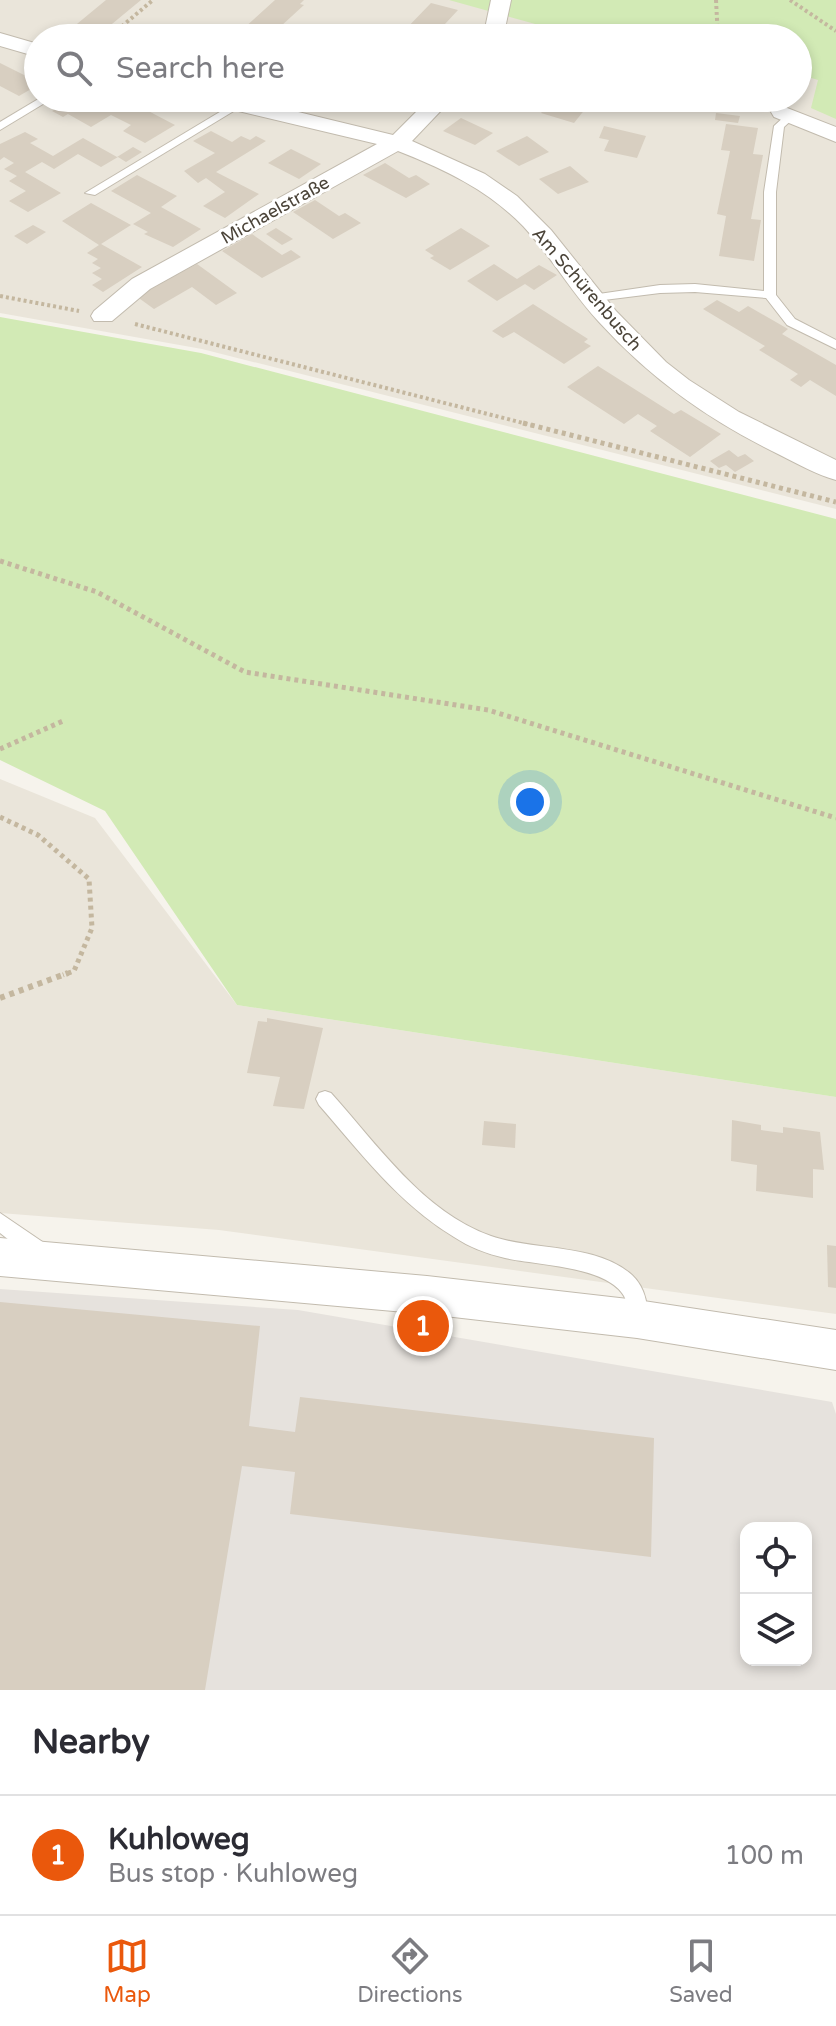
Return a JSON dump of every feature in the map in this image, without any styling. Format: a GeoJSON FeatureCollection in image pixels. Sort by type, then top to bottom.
{"type":"FeatureCollection","features":[{"type":"Feature","properties":{"kind":"street"},"geometry":{"type":"LineString","coordinates":[[496,24],[501,0]]}},
{"type":"Feature","properties":{"kind":"street"},"geometry":{"type":"LineString","coordinates":[[0,39],[24,47]]}},
{"type":"Feature","properties":{"kind":"street","name":"Am Schürenbusch"},"geometry":{"type":"LineString","coordinates":[[272,112],[398,142],[479,181],[509,201],[550,242],[592,299],[639,351],[681,385],[748,429],[836,471]]}},
{"type":"Feature","properties":{"kind":"street","name":"Michaelstraße"},"geometry":{"type":"LineString","coordinates":[[103,316],[141,284],[398,142],[428,112]]}},
{"type":"Feature","properties":{"kind":"street"},"geometry":{"type":"LineString","coordinates":[[786,114],[836,135]]}},
{"type":"Feature","properties":{"kind":"street"},"geometry":{"type":"LineString","coordinates":[[0,1257],[427,1295],[637,1319],[836,1350]]}},
{"type":"Feature","properties":{"kind":"lane"},"geometry":{"type":"LineString","coordinates":[[0,127],[25,112]]}},
{"type":"Feature","properties":{"kind":"lane"},"geometry":{"type":"LineString","coordinates":[[91,193],[225,112]]}},
{"type":"Feature","properties":{"kind":"lane"},"geometry":{"type":"LineString","coordinates":[[786,114],[779,126],[770,192],[770,295],[791,322],[836,345]]}},
{"type":"Feature","properties":{"kind":"lane"},"geometry":{"type":"LineString","coordinates":[[592,299],[660,289],[695,288],[770,295]]}},
{"type":"Feature","properties":{"kind":"lane"},"geometry":{"type":"LineString","coordinates":[[325,1099],[423,1207],[488,1244],[603,1269],[622,1278],[635,1296],[637,1319]]}},
{"type":"Feature","properties":{"kind":"lane"},"geometry":{"type":"LineString","coordinates":[[0,1222],[54,1262]]}},
{"type":"Feature","properties":{"kind":"path"},"geometry":{"type":"LineString","coordinates":[[125,24],[153,0]]}},
{"type":"Feature","properties":{"kind":"path"},"geometry":{"type":"LineString","coordinates":[[716,0],[717,24]]}},
{"type":"Feature","properties":{"kind":"path"},"geometry":{"type":"LineString","coordinates":[[790,0],[836,31]]}},
{"type":"Feature","properties":{"kind":"path"},"geometry":{"type":"LineString","coordinates":[[0,296],[103,316],[836,502]]}},
{"type":"Feature","properties":{"kind":"path"},"geometry":{"type":"LineString","coordinates":[[0,561],[97,592],[245,672],[488,710],[836,818]]}},
{"type":"Feature","properties":{"kind":"path"},"geometry":{"type":"LineString","coordinates":[[0,749],[63,721]]}},
{"type":"Feature","properties":{"kind":"path"},"geometry":{"type":"LineString","coordinates":[[0,817],[38,835],[89,879],[92,928],[74,971],[0,998]]}},
{"type":"Feature","properties":{"kind":"shaded area"},"geometry":{"type":"Polygon","coordinates":[[[0,0],[836,0],[836,509],[202,349],[0,313],[0,0]]]}},
{"type":"Feature","properties":{"kind":"shaded area"},"geometry":{"type":"Polygon","coordinates":[[[0,779],[95,818],[237,1005],[836,1097],[836,1314],[219,1230],[0,1213],[0,779]]]}},
{"type":"Feature","properties":{"kind":"shaded area"},"geometry":{"type":"Polygon","coordinates":[[[0,1289],[298,1310],[832,1402],[836,1414],[836,1690],[0,1690],[0,1289]]]}},
{"type":"Feature","properties":{"kind":"green space"},"geometry":{"type":"Polygon","coordinates":[[[449,0],[836,0],[836,119],[812,108],[818,80],[812,78],[812,24],[535,24],[449,0]]]}},
{"type":"Feature","properties":{"kind":"green space"},"geometry":{"type":"Polygon","coordinates":[[[0,317],[201,353],[836,519],[836,1097],[237,1005],[105,811],[0,760],[0,317]]]}},
{"type":"Feature","properties":{"kind":"building"},"geometry":{"type":"Polygon","coordinates":[[[106,0],[141,0],[112,24],[77,24],[106,0]]]}},
{"type":"Feature","properties":{"kind":"building"},"geometry":{"type":"Polygon","coordinates":[[[275,0],[304,0],[300,4],[304,5],[283,24],[248,24],[275,0]]]}},
{"type":"Feature","properties":{"kind":"building"},"geometry":{"type":"Polygon","coordinates":[[[431,3],[458,10],[445,24],[411,24],[431,3]]]}},
{"type":"Feature","properties":{"kind":"building"},"geometry":{"type":"Polygon","coordinates":[[[0,63],[24,75],[24,93],[19,96],[0,86],[0,63]]]}},
{"type":"Feature","properties":{"kind":"building"},"geometry":{"type":"Polygon","coordinates":[[[54,112],[150,112],[175,125],[145,143],[123,131],[131,125],[111,115],[91,127],[68,114],[63,117],[54,112]]]}},
{"type":"Feature","properties":{"kind":"building"},"geometry":{"type":"Polygon","coordinates":[[[542,112],[583,112],[574,123],[542,112]]]}},
{"type":"Feature","properties":{"kind":"building"},"geometry":{"type":"Polygon","coordinates":[[[716,113],[740,116],[738,123],[715,120],[716,113]]]}},
{"type":"Feature","properties":{"kind":"building"},"geometry":{"type":"Polygon","coordinates":[[[461,118],[493,133],[475,145],[443,131],[461,118]]]}},
{"type":"Feature","properties":{"kind":"building"},"geometry":{"type":"Polygon","coordinates":[[[726,124],[758,128],[753,154],[763,155],[751,219],[761,220],[754,261],[719,256],[726,216],[717,214],[730,151],[721,150],[726,124]]]}},
{"type":"Feature","properties":{"kind":"building"},"geometry":{"type":"Polygon","coordinates":[[[604,126],[646,136],[637,158],[604,151],[609,140],[599,138],[604,126]]]}},
{"type":"Feature","properties":{"kind":"building"},"geometry":{"type":"Polygon","coordinates":[[[211,131],[232,142],[241,136],[250,140],[256,136],[266,141],[216,172],[259,194],[225,218],[203,206],[225,192],[206,178],[198,183],[184,171],[215,153],[193,141],[211,131]]]}},
{"type":"Feature","properties":{"kind":"building"},"geometry":{"type":"Polygon","coordinates":[[[25,132],[38,139],[30,143],[53,156],[83,138],[117,157],[133,147],[142,152],[126,162],[118,157],[101,167],[78,154],[54,169],[42,162],[25,172],[61,193],[28,212],[9,201],[26,191],[9,181],[17,176],[4,169],[14,163],[4,157],[0,160],[0,144],[25,132]]]}},
{"type":"Feature","properties":{"kind":"building"},"geometry":{"type":"Polygon","coordinates":[[[527,136],[549,152],[519,166],[496,151],[527,136]]]}},
{"type":"Feature","properties":{"kind":"building"},"geometry":{"type":"Polygon","coordinates":[[[291,149],[321,164],[299,179],[268,163],[291,149]]]}},
{"type":"Feature","properties":{"kind":"building"},"geometry":{"type":"Polygon","coordinates":[[[385,163],[409,178],[416,175],[430,184],[406,198],[363,175],[385,163]]]}},
{"type":"Feature","properties":{"kind":"building"},"geometry":{"type":"Polygon","coordinates":[[[570,166],[589,182],[558,194],[539,179],[570,166]]]}},
{"type":"Feature","properties":{"kind":"building"},"geometry":{"type":"Polygon","coordinates":[[[137,175],[177,196],[161,207],[201,229],[173,247],[144,234],[148,232],[133,224],[151,213],[111,191],[137,175]]]}},
{"type":"Feature","properties":{"kind":"building"},"geometry":{"type":"Polygon","coordinates":[[[315,200],[339,216],[345,213],[361,223],[333,239],[293,212],[315,200]]]}},
{"type":"Feature","properties":{"kind":"building"},"geometry":{"type":"Polygon","coordinates":[[[91,203],[131,225],[101,244],[142,267],[103,292],[92,285],[102,279],[92,273],[101,268],[92,263],[98,259],[87,253],[99,245],[62,221],[91,203]]]}},
{"type":"Feature","properties":{"kind":"building"},"geometry":{"type":"Polygon","coordinates":[[[33,225],[46,232],[27,244],[14,236],[33,225]]]}},
{"type":"Feature","properties":{"kind":"building"},"geometry":{"type":"Polygon","coordinates":[[[276,228],[293,239],[282,245],[266,234],[276,228]]]}},
{"type":"Feature","properties":{"kind":"building"},"geometry":{"type":"Polygon","coordinates":[[[461,228],[490,246],[450,270],[430,258],[434,256],[425,250],[461,228]]]}},
{"type":"Feature","properties":{"kind":"building"},"geometry":{"type":"Polygon","coordinates":[[[252,234],[282,255],[291,250],[301,257],[262,278],[222,251],[252,234]]]}},
{"type":"Feature","properties":{"kind":"building"},"geometry":{"type":"Polygon","coordinates":[[[197,264],[237,293],[216,305],[192,287],[154,309],[136,296],[197,264]]]}},
{"type":"Feature","properties":{"kind":"building"},"geometry":{"type":"Polygon","coordinates":[[[494,264],[517,279],[539,265],[557,275],[534,290],[525,284],[497,301],[467,281],[494,264]]]}},
{"type":"Feature","properties":{"kind":"building"},"geometry":{"type":"Polygon","coordinates":[[[717,300],[739,312],[748,306],[788,329],[782,334],[836,365],[836,396],[810,380],[801,387],[790,380],[798,374],[759,350],[765,346],[703,309],[717,300]]]}},
{"type":"Feature","properties":{"kind":"building"},"geometry":{"type":"Polygon","coordinates":[[[533,304],[588,339],[584,342],[591,346],[564,364],[514,332],[503,338],[492,331],[533,304]]]}},
{"type":"Feature","properties":{"kind":"building"},"geometry":{"type":"Polygon","coordinates":[[[598,366],[674,414],[681,410],[721,434],[690,457],[650,431],[657,426],[638,414],[624,424],[567,387],[598,366]]]}},
{"type":"Feature","properties":{"kind":"building"},"geometry":{"type":"Polygon","coordinates":[[[729,450],[738,457],[745,454],[754,461],[735,472],[726,465],[719,468],[710,461],[729,450]]]}},
{"type":"Feature","properties":{"kind":"building"},"geometry":{"type":"Polygon","coordinates":[[[267,1018],[323,1028],[304,1109],[273,1106],[280,1077],[247,1073],[258,1021],[267,1022],[267,1018]]]}},
{"type":"Feature","properties":{"kind":"building"},"geometry":{"type":"Polygon","coordinates":[[[732,1120],[761,1125],[761,1130],[783,1133],[783,1127],[820,1132],[824,1170],[813,1169],[813,1198],[756,1191],[757,1165],[731,1161],[732,1120]]]}},
{"type":"Feature","properties":{"kind":"building"},"geometry":{"type":"Polygon","coordinates":[[[484,1121],[516,1124],[515,1148],[482,1145],[484,1121]]]}},
{"type":"Feature","properties":{"kind":"building"},"geometry":{"type":"Polygon","coordinates":[[[827,1245],[836,1246],[836,1288],[828,1287],[827,1245]]]}},
{"type":"Feature","properties":{"kind":"building"},"geometry":{"type":"Polygon","coordinates":[[[0,1302],[260,1326],[249,1426],[295,1432],[300,1397],[654,1438],[651,1557],[290,1514],[295,1472],[242,1466],[205,1690],[0,1690],[0,1302]]]}},
{"type":"Feature","properties":{"kind":"place","name":"Kuhloweg"},"geometry":{"type":"Point","coordinates":[423,1326]}}]}
